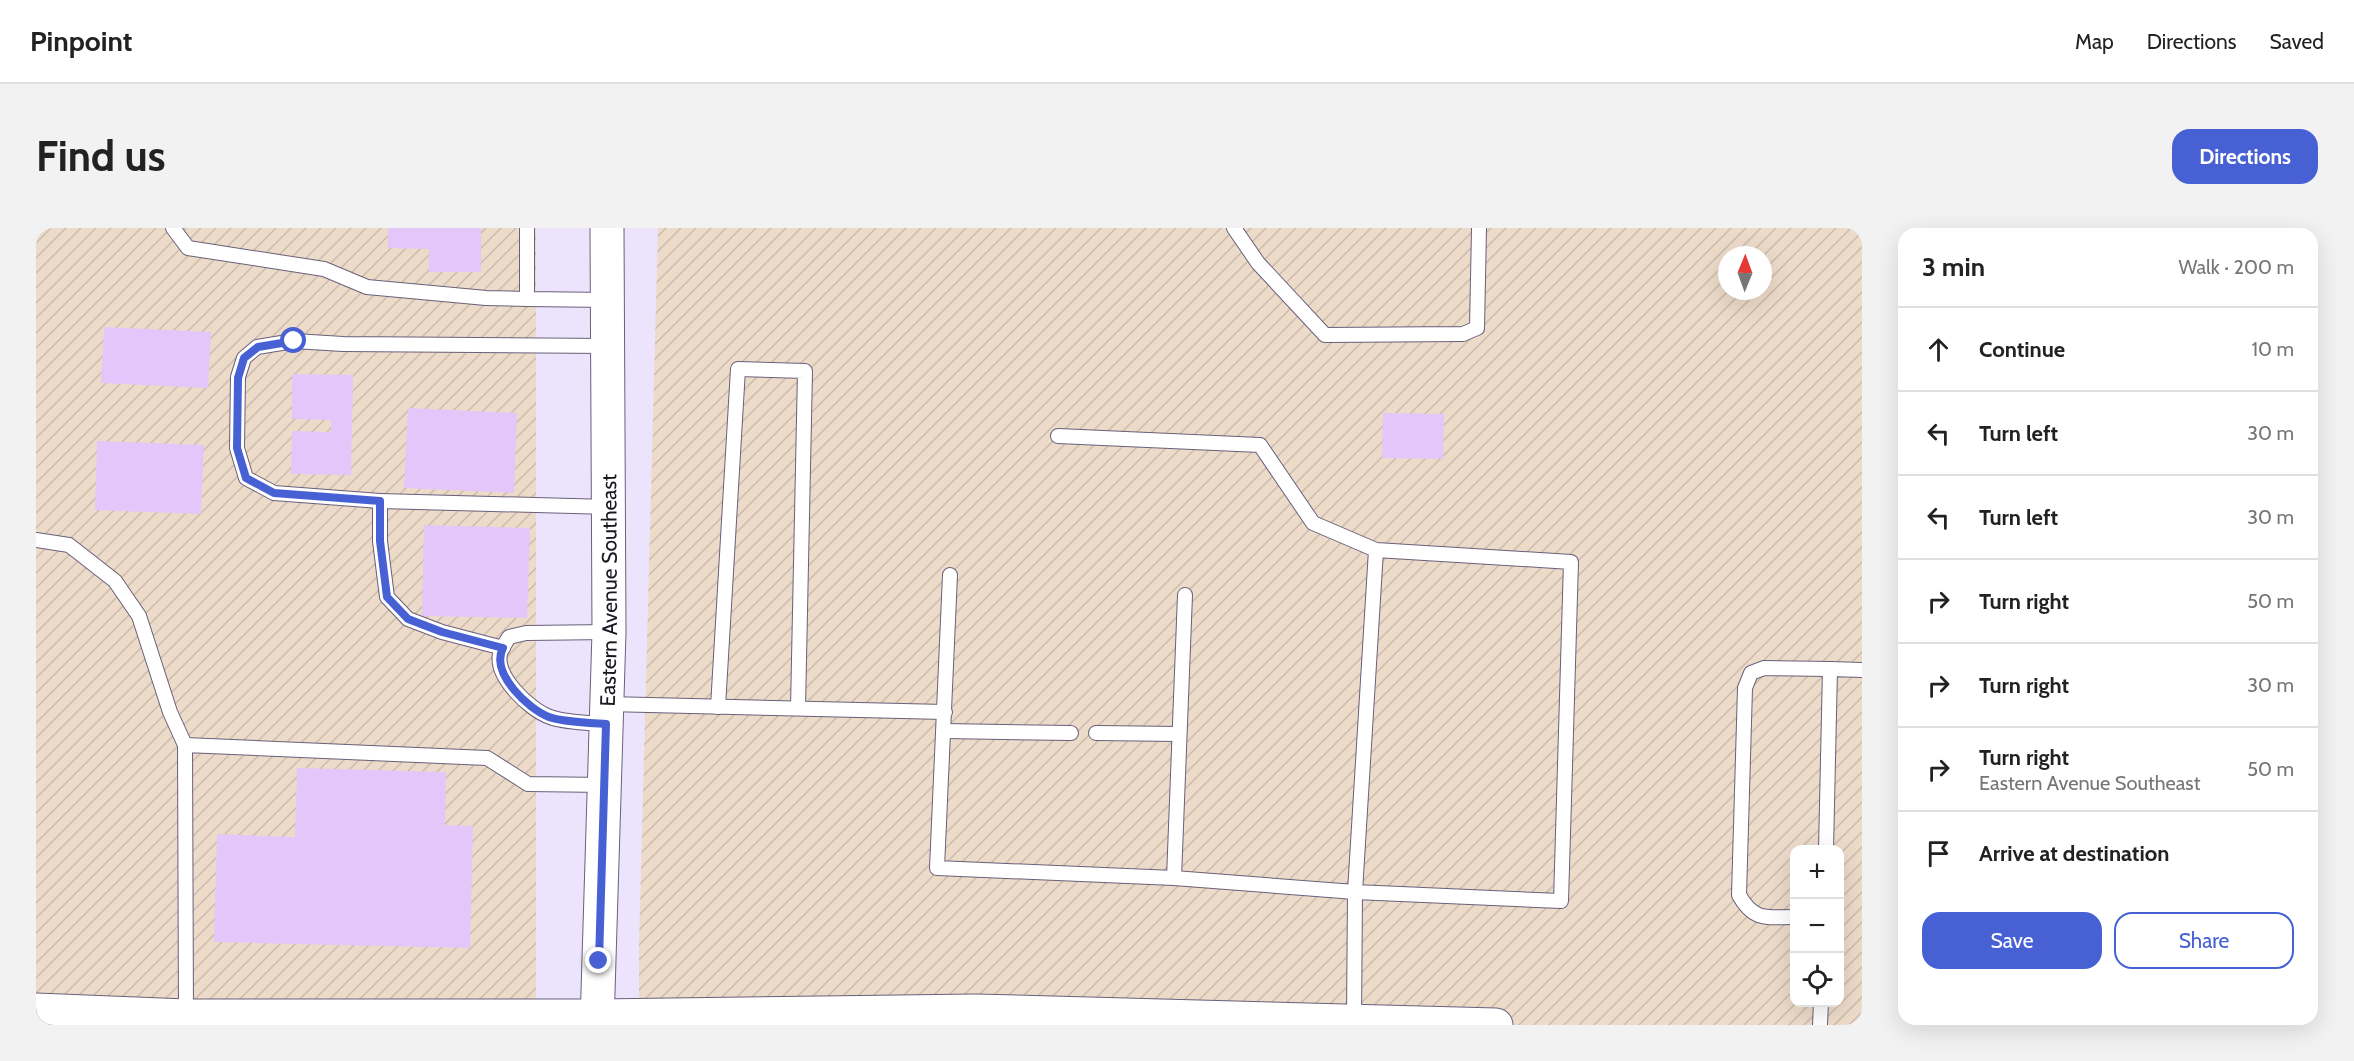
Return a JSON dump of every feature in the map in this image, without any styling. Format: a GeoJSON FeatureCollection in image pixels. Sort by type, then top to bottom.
{"type":"FeatureCollection","features":[{"type":"Feature","properties":{"kind":"street","name":"Eastern Avenue Southeast"},"geometry":{"type":"LineString","coordinates":[[597,1021],[609,632],[607,228]]}},
{"type":"Feature","properties":{"kind":"street"},"geometry":{"type":"LineString","coordinates":[[36,1010],[186,1016],[597,1021],[976,1018],[1354,1021],[1496,1025]]}},
{"type":"Feature","properties":{"kind":"lane"},"geometry":{"type":"LineString","coordinates":[[173,228],[188,248],[324,268],[367,287],[486,298],[608,300]]}},
{"type":"Feature","properties":{"kind":"lane"},"geometry":{"type":"LineString","coordinates":[[526,298],[527,228]]}},
{"type":"Feature","properties":{"kind":"lane"},"geometry":{"type":"LineString","coordinates":[[1234,228],[1258,263],[1325,335],[1463,334],[1477,328],[1479,228]]}},
{"type":"Feature","properties":{"kind":"lane"},"geometry":{"type":"LineString","coordinates":[[608,346],[343,344],[294,341],[258,347],[244,358],[238,378],[237,448],[246,478],[274,493],[380,501],[609,507]]}},
{"type":"Feature","properties":{"kind":"lane"},"geometry":{"type":"LineString","coordinates":[[718,707],[738,369],[805,371],[798,708]]}},
{"type":"Feature","properties":{"kind":"lane"},"geometry":{"type":"LineString","coordinates":[[950,575],[937,868],[1174,878],[1355,892],[1561,901],[1571,562],[1376,550],[1313,523],[1260,445],[1058,436]]}},
{"type":"Feature","properties":{"kind":"lane"},"geometry":{"type":"LineString","coordinates":[[380,501],[380,541],[387,597],[408,619],[442,632],[503,648]]}},
{"type":"Feature","properties":{"kind":"lane"},"geometry":{"type":"LineString","coordinates":[[36,540],[69,545],[115,581],[139,616],[170,712],[184,745],[186,1016]]}},
{"type":"Feature","properties":{"kind":"lane"},"geometry":{"type":"LineString","coordinates":[[1354,1021],[1355,892],[1376,550]]}},
{"type":"Feature","properties":{"kind":"lane"},"geometry":{"type":"LineString","coordinates":[[1174,878],[1185,595]]}},
{"type":"Feature","properties":{"kind":"lane"},"geometry":{"type":"LineString","coordinates":[[609,632],[526,633],[508,637],[500,655],[503,674],[511,687],[524,700],[549,717],[718,707],[945,712]]}},
{"type":"Feature","properties":{"kind":"lane"},"geometry":{"type":"LineString","coordinates":[[1790,918],[1761,917],[1746,908],[1739,895],[1745,688],[1751,673],[1764,668],[1862,670]]}},
{"type":"Feature","properties":{"kind":"lane"},"geometry":{"type":"LineString","coordinates":[[1826,845],[1830,669]]}},
{"type":"Feature","properties":{"kind":"lane"},"geometry":{"type":"LineString","coordinates":[[944,731],[1071,733]]}},
{"type":"Feature","properties":{"kind":"lane"},"geometry":{"type":"LineString","coordinates":[[1096,733],[1179,734]]}},
{"type":"Feature","properties":{"kind":"lane"},"geometry":{"type":"LineString","coordinates":[[184,745],[487,758],[528,784],[605,785]]}},
{"type":"Feature","properties":{"kind":"lane"},"geometry":{"type":"LineString","coordinates":[[1820,1025],[1821,1007]]}},
{"type":"Feature","properties":{"kind":"shaded area"},"geometry":{"type":"Polygon","coordinates":[[[36,228],[536,228],[536,1025],[36,1025],[36,228]]]}},
{"type":"Feature","properties":{"kind":"shaded area"},"geometry":{"type":"Polygon","coordinates":[[[658,228],[1862,228],[1862,1025],[639,1025],[639,945],[658,228]]]}},
{"type":"Feature","properties":{"kind":"building"},"geometry":{"type":"Polygon","coordinates":[[[388,228],[481,228],[481,272],[429,272],[429,249],[388,248],[388,228]]]}},
{"type":"Feature","properties":{"kind":"building"},"geometry":{"type":"Polygon","coordinates":[[[104,327],[211,332],[208,388],[101,383],[104,327]]]}},
{"type":"Feature","properties":{"kind":"building"},"geometry":{"type":"Polygon","coordinates":[[[292,374],[353,375],[351,475],[291,474],[292,431],[331,432],[331,420],[292,419],[292,374]]]}},
{"type":"Feature","properties":{"kind":"building"},"geometry":{"type":"Polygon","coordinates":[[[408,408],[517,413],[514,493],[404,488],[408,408]]]}},
{"type":"Feature","properties":{"kind":"building"},"geometry":{"type":"Polygon","coordinates":[[[1383,413],[1444,414],[1443,459],[1382,458],[1383,413]]]}},
{"type":"Feature","properties":{"kind":"building"},"geometry":{"type":"Polygon","coordinates":[[[97,441],[204,445],[201,514],[95,510],[97,441]]]}},
{"type":"Feature","properties":{"kind":"building"},"geometry":{"type":"Polygon","coordinates":[[[424,525],[530,528],[527,618],[422,616],[424,525]]]}},
{"type":"Feature","properties":{"kind":"building"},"geometry":{"type":"Polygon","coordinates":[[[297,768],[446,772],[445,825],[473,826],[470,948],[214,942],[217,834],[295,837],[297,768]]]}},
{"type":"Feature","properties":{"kind":"route"},"geometry":{"type":"LineString","coordinates":[[294,341],[258,347],[244,358],[238,378],[237,448],[246,478],[274,493],[380,501],[380,541],[387,597],[408,619],[442,632],[503,648],[500,655],[503,674],[511,687],[524,700],[549,717],[606,724],[599,961]]}}]}
